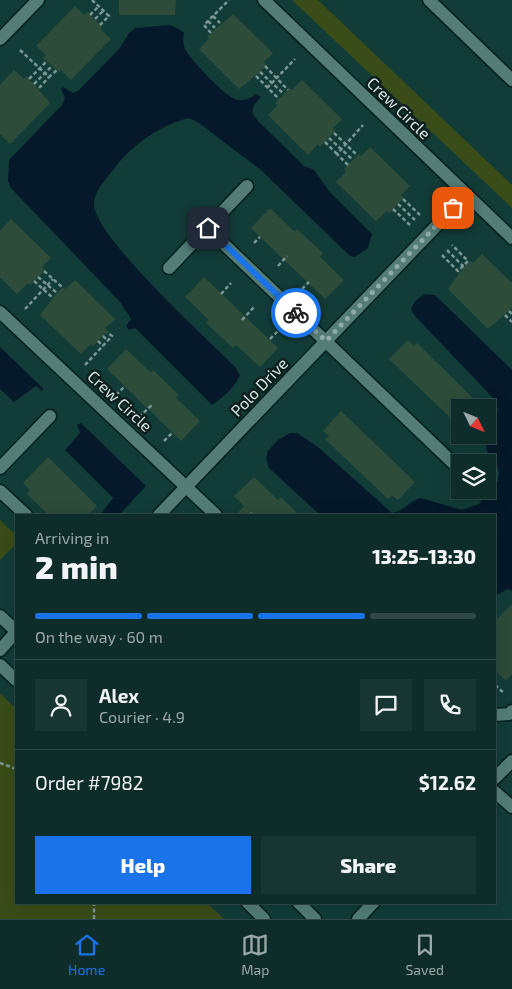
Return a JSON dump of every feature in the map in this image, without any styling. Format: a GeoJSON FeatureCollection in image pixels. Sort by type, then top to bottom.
{"type":"FeatureCollection","features":[{"type":"Feature","properties":{"kind":"street"},"geometry":{"type":"LineString","coordinates":[[0,39],[38,0]]}},
{"type":"Feature","properties":{"kind":"street","name":"Crew Circle"},"geometry":{"type":"LineString","coordinates":[[264,0],[512,238]]}},
{"type":"Feature","properties":{"kind":"street"},"geometry":{"type":"LineString","coordinates":[[429,0],[512,80]]}},
{"type":"Feature","properties":{"kind":"street"},"geometry":{"type":"LineString","coordinates":[[169,268],[247,186]]}},
{"type":"Feature","properties":{"kind":"street","name":"Polo Drive"},"geometry":{"type":"LineString","coordinates":[[160,514],[466,194]]}},
{"type":"Feature","properties":{"kind":"street"},"geometry":{"type":"LineString","coordinates":[[208,228],[451,461]]}},
{"type":"Feature","properties":{"kind":"street","name":"Crew Circle"},"geometry":{"type":"LineString","coordinates":[[0,312],[215,514]]}},
{"type":"Feature","properties":{"kind":"street"},"geometry":{"type":"LineString","coordinates":[[0,468],[50,416]]}},
{"type":"Feature","properties":{"kind":"street"},"geometry":{"type":"LineString","coordinates":[[0,491],[25,514]]}},
{"type":"Feature","properties":{"kind":"street"},"geometry":{"type":"LineString","coordinates":[[0,616],[15,631]]}},
{"type":"Feature","properties":{"kind":"street"},"geometry":{"type":"LineString","coordinates":[[0,650],[15,633]]}},
{"type":"Feature","properties":{"kind":"street"},"geometry":{"type":"LineString","coordinates":[[0,664],[15,679]]}},
{"type":"Feature","properties":{"kind":"street"},"geometry":{"type":"LineString","coordinates":[[496,715],[508,714],[512,711]]}},
{"type":"Feature","properties":{"kind":"street"},"geometry":{"type":"LineString","coordinates":[[496,777],[512,761]]}},
{"type":"Feature","properties":{"kind":"street"},"geometry":{"type":"LineString","coordinates":[[496,793],[512,808]]}},
{"type":"Feature","properties":{"kind":"street"},"geometry":{"type":"LineString","coordinates":[[249,904],[264,919]]}},
{"type":"Feature","properties":{"kind":"street"},"geometry":{"type":"LineString","coordinates":[[300,904],[315,919]]}},
{"type":"Feature","properties":{"kind":"street"},"geometry":{"type":"LineString","coordinates":[[358,919],[372,904]]}},
{"type":"Feature","properties":{"kind":"path"},"geometry":{"type":"LineString","coordinates":[[92,0],[109,16],[100,25]]}},
{"type":"Feature","properties":{"kind":"path"},"geometry":{"type":"LineString","coordinates":[[211,32],[204,26],[229,0]]}},
{"type":"Feature","properties":{"kind":"path"},"geometry":{"type":"LineString","coordinates":[[90,15],[99,6]]}},
{"type":"Feature","properties":{"kind":"path"},"geometry":{"type":"LineString","coordinates":[[95,19],[103,11]]}},
{"type":"Feature","properties":{"kind":"path"},"geometry":{"type":"LineString","coordinates":[[213,16],[220,24]]}},
{"type":"Feature","properties":{"kind":"path"},"geometry":{"type":"LineString","coordinates":[[208,21],[215,28]]}},
{"type":"Feature","properties":{"kind":"path"},"geometry":{"type":"LineString","coordinates":[[20,50],[49,77]]}},
{"type":"Feature","properties":{"kind":"path"},"geometry":{"type":"LineString","coordinates":[[267,88],[295,59]]}},
{"type":"Feature","properties":{"kind":"path"},"geometry":{"type":"LineString","coordinates":[[29,79],[46,60]]}},
{"type":"Feature","properties":{"kind":"path"},"geometry":{"type":"LineString","coordinates":[[34,84],[52,66]]}},
{"type":"Feature","properties":{"kind":"path"},"geometry":{"type":"LineString","coordinates":[[265,66],[288,90]]}},
{"type":"Feature","properties":{"kind":"path"},"geometry":{"type":"LineString","coordinates":[[39,88],[56,70]]}},
{"type":"Feature","properties":{"kind":"path"},"geometry":{"type":"LineString","coordinates":[[260,72],[284,94]]}},
{"type":"Feature","properties":{"kind":"path"},"geometry":{"type":"LineString","coordinates":[[256,76],[279,99]]}},
{"type":"Feature","properties":{"kind":"path"},"geometry":{"type":"LineString","coordinates":[[336,154],[363,125]]}},
{"type":"Feature","properties":{"kind":"path"},"geometry":{"type":"LineString","coordinates":[[334,133],[357,155]]}},
{"type":"Feature","properties":{"kind":"path"},"geometry":{"type":"LineString","coordinates":[[329,138],[353,160]]}},
{"type":"Feature","properties":{"kind":"path"},"geometry":{"type":"LineString","coordinates":[[325,142],[348,165]]}},
{"type":"Feature","properties":{"kind":"path"},"geometry":{"type":"LineString","coordinates":[[403,199],[420,215]]}},
{"type":"Feature","properties":{"kind":"path"},"geometry":{"type":"LineString","coordinates":[[398,204],[415,220]]}},
{"type":"Feature","properties":{"kind":"path"},"geometry":{"type":"LineString","coordinates":[[393,208],[410,225]]}},
{"type":"Feature","properties":{"kind":"path"},"geometry":{"type":"LineString","coordinates":[[254,243],[260,237]]}},
{"type":"Feature","properties":{"kind":"path"},"geometry":{"type":"LineString","coordinates":[[442,256],[458,271],[464,267],[468,261],[452,245]]}},
{"type":"Feature","properties":{"kind":"path"},"geometry":{"type":"LineString","coordinates":[[447,250],[464,267]]}},
{"type":"Feature","properties":{"kind":"path"},"geometry":{"type":"LineString","coordinates":[[278,266],[287,256]]}},
{"type":"Feature","properties":{"kind":"path"},"geometry":{"type":"LineString","coordinates":[[44,271],[62,287]]}},
{"type":"Feature","properties":{"kind":"path"},"geometry":{"type":"LineString","coordinates":[[38,277],[57,293]]}},
{"type":"Feature","properties":{"kind":"path"},"geometry":{"type":"LineString","coordinates":[[25,309],[53,279]]}},
{"type":"Feature","properties":{"kind":"path"},"geometry":{"type":"LineString","coordinates":[[34,281],[53,298]]}},
{"type":"Feature","properties":{"kind":"path"},"geometry":{"type":"LineString","coordinates":[[302,289],[309,282]]}},
{"type":"Feature","properties":{"kind":"path"},"geometry":{"type":"LineString","coordinates":[[221,294],[231,283]]}},
{"type":"Feature","properties":{"kind":"path"},"geometry":{"type":"LineString","coordinates":[[242,320],[255,306]]}},
{"type":"Feature","properties":{"kind":"path"},"geometry":{"type":"LineString","coordinates":[[505,315],[512,322]]}},
{"type":"Feature","properties":{"kind":"path"},"geometry":{"type":"LineString","coordinates":[[270,339],[279,330]]}},
{"type":"Feature","properties":{"kind":"path"},"geometry":{"type":"LineString","coordinates":[[85,365],[112,336],[108,332]]}},
{"type":"Feature","properties":{"kind":"path"},"geometry":{"type":"LineString","coordinates":[[103,336],[108,341]]}},
{"type":"Feature","properties":{"kind":"path"},"geometry":{"type":"LineString","coordinates":[[98,341],[103,346]]}},
{"type":"Feature","properties":{"kind":"path"},"geometry":{"type":"LineString","coordinates":[[116,395],[125,386]]}},
{"type":"Feature","properties":{"kind":"path"},"geometry":{"type":"LineString","coordinates":[[139,418],[152,405]]}},
{"type":"Feature","properties":{"kind":"path"},"geometry":{"type":"LineString","coordinates":[[164,441],[172,432]]}},
{"type":"Feature","properties":{"kind":"path"},"geometry":{"type":"LineString","coordinates":[[496,686],[504,693]]}},
{"type":"Feature","properties":{"kind":"path"},"geometry":{"type":"LineString","coordinates":[[0,763],[15,769]]}},
{"type":"Feature","properties":{"kind":"path"},"geometry":{"type":"LineString","coordinates":[[94,904],[94,919]]}},
{"type":"Feature","properties":{"kind":"green space"},"geometry":{"type":"Polygon","coordinates":[[[292,0],[318,0],[512,185],[512,208],[292,0]]]}},
{"type":"Feature","properties":{"kind":"green space"},"geometry":{"type":"Polygon","coordinates":[[[0,520],[15,534],[15,545],[0,560],[0,520]]]}},
{"type":"Feature","properties":{"kind":"green space"},"geometry":{"type":"Polygon","coordinates":[[[0,693],[15,708],[15,904],[208,904],[224,919],[0,919],[0,693]]]}},
{"type":"Feature","properties":{"kind":"water"},"geometry":{"type":"Polygon","coordinates":[[[170,25],[184,33],[184,45],[188,54],[209,78],[226,93],[238,100],[246,100],[256,94],[261,97],[254,105],[252,113],[258,121],[304,166],[314,170],[329,191],[372,234],[368,248],[355,257],[350,256],[261,170],[199,123],[189,118],[169,125],[149,136],[124,157],[96,194],[94,204],[99,220],[132,263],[235,367],[240,375],[232,388],[212,405],[135,328],[129,330],[126,326],[131,319],[120,302],[11,188],[8,181],[9,160],[62,105],[65,98],[61,89],[63,87],[73,93],[79,90],[120,48],[129,33],[135,28],[170,25]]]}},
{"type":"Feature","properties":{"kind":"water"},"geometry":{"type":"Polygon","coordinates":[[[424,294],[435,295],[512,370],[512,591],[508,589],[496,595],[496,514],[319,514],[269,468],[266,458],[268,451],[278,440],[290,433],[297,433],[318,447],[392,513],[421,498],[462,510],[479,504],[483,499],[496,499],[496,483],[499,472],[496,464],[496,454],[489,454],[486,444],[496,444],[496,413],[498,410],[496,399],[414,315],[411,309],[415,301],[424,294]]]}},
{"type":"Feature","properties":{"kind":"water"},"geometry":{"type":"Polygon","coordinates":[[[0,347],[43,388],[42,391],[36,386],[14,402],[0,389],[0,347]]]}},
{"type":"Feature","properties":{"kind":"water"},"geometry":{"type":"Polygon","coordinates":[[[81,423],[146,486],[120,514],[101,514],[113,498],[65,450],[80,433],[77,425],[81,423]]]}},
{"type":"Feature","properties":{"kind":"building"},"geometry":{"type":"Polygon","coordinates":[[[119,0],[176,0],[175,15],[119,15],[119,0]]]}},
{"type":"Feature","properties":{"kind":"building"},"geometry":{"type":"Polygon","coordinates":[[[75,6],[84,15],[87,12],[102,27],[100,29],[111,39],[71,80],[61,70],[59,72],[43,58],[46,55],[36,46],[75,6]]]}},
{"type":"Feature","properties":{"kind":"building"},"geometry":{"type":"Polygon","coordinates":[[[233,14],[273,53],[264,62],[267,65],[239,89],[199,49],[209,39],[207,37],[233,14]]]}},
{"type":"Feature","properties":{"kind":"building"},"geometry":{"type":"Polygon","coordinates":[[[14,70],[24,79],[26,76],[50,103],[10,144],[0,134],[0,85],[14,70]]]}},
{"type":"Feature","properties":{"kind":"building"},"geometry":{"type":"Polygon","coordinates":[[[302,80],[342,119],[333,128],[335,131],[320,147],[318,144],[308,155],[268,115],[278,105],[275,103],[290,88],[292,90],[302,80]]]}},
{"type":"Feature","properties":{"kind":"building"},"geometry":{"type":"Polygon","coordinates":[[[370,147],[410,186],[401,195],[404,198],[389,213],[387,211],[376,221],[336,182],[346,172],[344,169],[359,154],[361,156],[370,147]]]}},
{"type":"Feature","properties":{"kind":"building"},"geometry":{"type":"Polygon","coordinates":[[[270,208],[295,232],[297,229],[323,253],[320,257],[344,280],[325,299],[251,228],[270,208]]]}},
{"type":"Feature","properties":{"kind":"building"},"geometry":{"type":"Polygon","coordinates":[[[11,219],[51,258],[42,267],[45,270],[30,285],[28,283],[17,294],[0,277],[0,231],[11,219]]]}},
{"type":"Feature","properties":{"kind":"building"},"geometry":{"type":"Polygon","coordinates":[[[482,254],[512,283],[512,308],[488,329],[448,289],[464,267],[470,261],[473,263],[482,254]]]}},
{"type":"Feature","properties":{"kind":"building"},"geometry":{"type":"Polygon","coordinates":[[[204,277],[278,348],[260,367],[236,345],[233,348],[206,323],[209,320],[185,297],[204,277]]]}},
{"type":"Feature","properties":{"kind":"building"},"geometry":{"type":"Polygon","coordinates":[[[75,280],[115,319],[105,328],[108,331],[93,346],[91,344],[81,354],[40,315],[63,287],[65,289],[75,280]]]}},
{"type":"Feature","properties":{"kind":"building"},"geometry":{"type":"Polygon","coordinates":[[[408,340],[414,346],[417,343],[474,399],[451,399],[451,418],[389,359],[408,340]]]}},
{"type":"Feature","properties":{"kind":"building"},"geometry":{"type":"Polygon","coordinates":[[[126,349],[151,373],[153,370],[179,395],[176,398],[200,421],[181,441],[107,369],[126,349]]]}},
{"type":"Feature","properties":{"kind":"building"},"geometry":{"type":"Polygon","coordinates":[[[341,411],[415,482],[398,500],[392,495],[388,499],[325,439],[329,436],[323,431],[341,411]]]}},
{"type":"Feature","properties":{"kind":"building"},"geometry":{"type":"Polygon","coordinates":[[[48,457],[97,506],[89,514],[48,514],[27,494],[30,490],[23,483],[48,457]]]}},
{"type":"Feature","properties":{"kind":"building"},"geometry":{"type":"Polygon","coordinates":[[[254,477],[278,500],[281,497],[298,514],[237,514],[244,506],[234,496],[254,477]]]}},
{"type":"Feature","properties":{"kind":"building"},"geometry":{"type":"Polygon","coordinates":[[[512,604],[512,674],[506,681],[496,671],[496,620],[512,604]]]}},
{"type":"Feature","properties":{"kind":"way so far"},"geometry":{"type":"LineString","coordinates":[[296,313],[326,341],[453,208]]}},
{"type":"Feature","properties":{"kind":"route"},"geometry":{"type":"LineString","coordinates":[[208,228],[296,313]]}}]}
